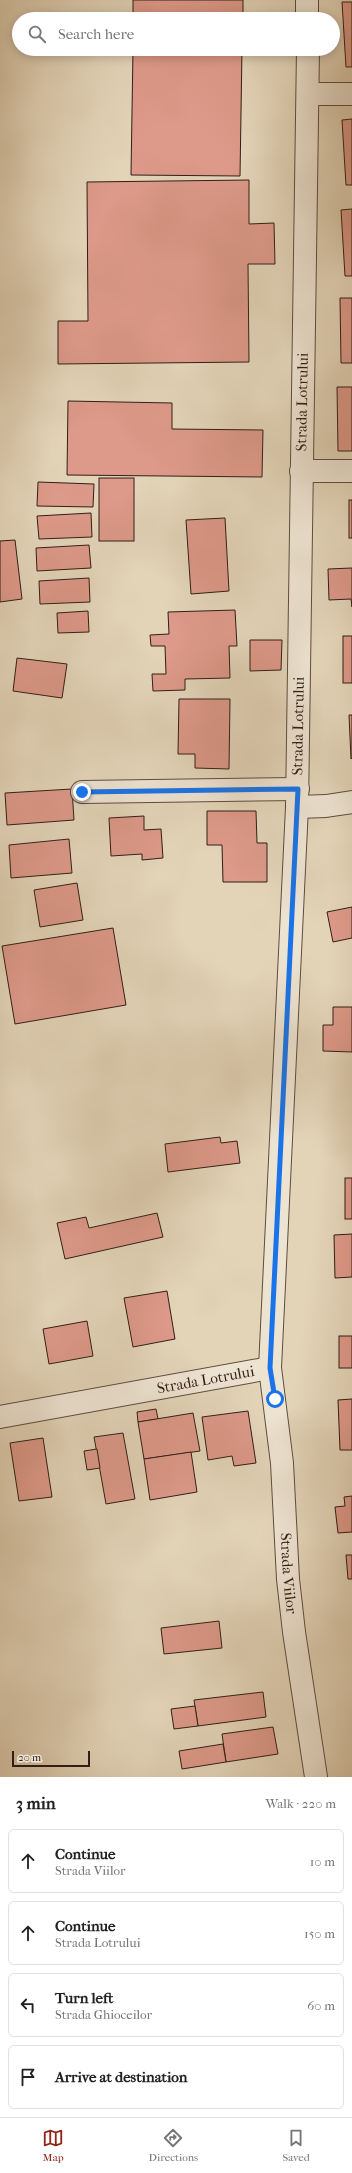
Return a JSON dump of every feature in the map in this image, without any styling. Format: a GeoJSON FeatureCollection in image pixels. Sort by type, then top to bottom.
{"type":"FeatureCollection","features":[{"type":"Feature","properties":{"kind":"street"},"geometry":{"type":"LineString","coordinates":[[307,0],[308,12]]}},
{"type":"Feature","properties":{"kind":"street","name":"Strada Lotrului"},"geometry":{"type":"LineString","coordinates":[[0,1417],[270,1368],[298,798],[301,471],[308,56]]}},
{"type":"Feature","properties":{"kind":"street"},"geometry":{"type":"LineString","coordinates":[[308,94],[352,94]]}},
{"type":"Feature","properties":{"kind":"street"},"geometry":{"type":"LineString","coordinates":[[301,471],[352,471]]}},
{"type":"Feature","properties":{"kind":"street"},"geometry":{"type":"LineString","coordinates":[[82,792],[298,798],[326,806],[352,802]]}},
{"type":"Feature","properties":{"kind":"street","name":"Strada Viilor"},"geometry":{"type":"LineString","coordinates":[[270,1368],[282,1463],[288,1579],[294,1632],[316,1777]]}},
{"type":"Feature","properties":{"kind":"building"},"geometry":{"type":"Polygon","coordinates":[[[133,0],[243,0],[243,12],[133,12],[133,0]]]}},
{"type":"Feature","properties":{"kind":"building"},"geometry":{"type":"Polygon","coordinates":[[[342,2],[352,2],[352,67],[346,67],[342,2]]]}},
{"type":"Feature","properties":{"kind":"building"},"geometry":{"type":"Polygon","coordinates":[[[133,56],[242,56],[240,176],[131,175],[133,56]]]}},
{"type":"Feature","properties":{"kind":"building"},"geometry":{"type":"Polygon","coordinates":[[[352,119],[352,185],[346,185],[342,120],[352,119]]]}},
{"type":"Feature","properties":{"kind":"building"},"geometry":{"type":"Polygon","coordinates":[[[249,180],[249,224],[274,223],[275,264],[248,264],[249,362],[58,364],[58,321],[88,321],[87,182],[249,180]]]}},
{"type":"Feature","properties":{"kind":"building"},"geometry":{"type":"Polygon","coordinates":[[[352,209],[352,276],[345,276],[341,210],[352,209]]]}},
{"type":"Feature","properties":{"kind":"building"},"geometry":{"type":"Polygon","coordinates":[[[340,298],[352,298],[352,363],[341,363],[340,298]]]}},
{"type":"Feature","properties":{"kind":"building"},"geometry":{"type":"Polygon","coordinates":[[[337,387],[352,387],[352,451],[338,451],[337,387]]]}},
{"type":"Feature","properties":{"kind":"building"},"geometry":{"type":"Polygon","coordinates":[[[68,401],[172,403],[172,429],[263,430],[262,477],[67,475],[68,401]]]}},
{"type":"Feature","properties":{"kind":"building"},"geometry":{"type":"Polygon","coordinates":[[[99,478],[134,478],[134,541],[99,541],[99,478]]]}},
{"type":"Feature","properties":{"kind":"building"},"geometry":{"type":"Polygon","coordinates":[[[38,482],[94,484],[93,507],[37,506],[38,482]]]}},
{"type":"Feature","properties":{"kind":"building"},"geometry":{"type":"Polygon","coordinates":[[[349,500],[352,500],[352,538],[349,538],[349,500]]]}},
{"type":"Feature","properties":{"kind":"building"},"geometry":{"type":"Polygon","coordinates":[[[91,513],[92,537],[39,539],[37,516],[91,513]]]}},
{"type":"Feature","properties":{"kind":"building"},"geometry":{"type":"Polygon","coordinates":[[[225,518],[229,591],[191,594],[186,520],[225,518]]]}},
{"type":"Feature","properties":{"kind":"building"},"geometry":{"type":"Polygon","coordinates":[[[15,540],[22,599],[0,602],[0,541],[15,540]]]}},
{"type":"Feature","properties":{"kind":"building"},"geometry":{"type":"Polygon","coordinates":[[[89,545],[91,568],[37,571],[36,548],[89,545]]]}},
{"type":"Feature","properties":{"kind":"building"},"geometry":{"type":"Polygon","coordinates":[[[352,568],[352,607],[351,599],[329,600],[328,569],[352,568]]]}},
{"type":"Feature","properties":{"kind":"building"},"geometry":{"type":"Polygon","coordinates":[[[89,578],[90,602],[40,604],[39,581],[89,578]]]}},
{"type":"Feature","properties":{"kind":"building"},"geometry":{"type":"Polygon","coordinates":[[[235,610],[237,646],[229,646],[230,678],[185,679],[185,690],[153,691],[152,674],[166,674],[165,646],[151,646],[150,635],[169,634],[168,612],[235,610]]]}},
{"type":"Feature","properties":{"kind":"building"},"geometry":{"type":"Polygon","coordinates":[[[88,611],[89,632],[58,633],[57,613],[88,611]]]}},
{"type":"Feature","properties":{"kind":"building"},"geometry":{"type":"Polygon","coordinates":[[[343,636],[352,636],[352,683],[343,683],[343,636]]]}},
{"type":"Feature","properties":{"kind":"building"},"geometry":{"type":"Polygon","coordinates":[[[250,640],[282,640],[281,670],[250,671],[250,640]]]}},
{"type":"Feature","properties":{"kind":"building"},"geometry":{"type":"Polygon","coordinates":[[[17,658],[67,664],[62,698],[13,691],[17,658]]]}},
{"type":"Feature","properties":{"kind":"building"},"geometry":{"type":"Polygon","coordinates":[[[179,699],[230,699],[229,769],[195,768],[195,754],[178,754],[179,699]]]}},
{"type":"Feature","properties":{"kind":"building"},"geometry":{"type":"Polygon","coordinates":[[[349,715],[352,715],[351,759],[349,715]]]}},
{"type":"Feature","properties":{"kind":"building"},"geometry":{"type":"Polygon","coordinates":[[[72,789],[74,820],[7,825],[5,793],[72,789]]]}},
{"type":"Feature","properties":{"kind":"building"},"geometry":{"type":"Polygon","coordinates":[[[207,811],[256,811],[257,843],[267,843],[267,882],[223,882],[222,845],[207,845],[207,811]]]}},
{"type":"Feature","properties":{"kind":"building"},"geometry":{"type":"Polygon","coordinates":[[[144,816],[144,830],[161,829],[163,858],[142,860],[142,854],[111,856],[109,818],[144,816]]]}},
{"type":"Feature","properties":{"kind":"building"},"geometry":{"type":"Polygon","coordinates":[[[69,839],[72,873],[11,878],[9,845],[69,839]]]}},
{"type":"Feature","properties":{"kind":"building"},"geometry":{"type":"Polygon","coordinates":[[[77,883],[83,920],[40,927],[34,890],[77,883]]]}},
{"type":"Feature","properties":{"kind":"building"},"geometry":{"type":"Polygon","coordinates":[[[352,907],[352,938],[333,942],[327,912],[352,907]]]}},
{"type":"Feature","properties":{"kind":"building"},"geometry":{"type":"Polygon","coordinates":[[[113,928],[126,1005],[15,1024],[2,946],[113,928]]]}},
{"type":"Feature","properties":{"kind":"building"},"geometry":{"type":"Polygon","coordinates":[[[333,1007],[352,1007],[352,1052],[323,1051],[323,1025],[333,1025],[333,1007]]]}},
{"type":"Feature","properties":{"kind":"building"},"geometry":{"type":"Polygon","coordinates":[[[220,1137],[221,1143],[237,1141],[240,1163],[168,1172],[165,1144],[220,1137]]]}},
{"type":"Feature","properties":{"kind":"building"},"geometry":{"type":"Polygon","coordinates":[[[345,1178],[352,1178],[352,1219],[345,1219],[345,1178]]]}},
{"type":"Feature","properties":{"kind":"building"},"geometry":{"type":"Polygon","coordinates":[[[157,1213],[163,1237],[65,1259],[57,1223],[86,1217],[89,1228],[157,1213]]]}},
{"type":"Feature","properties":{"kind":"building"},"geometry":{"type":"Polygon","coordinates":[[[352,1234],[352,1277],[335,1278],[334,1235],[352,1234]]]}},
{"type":"Feature","properties":{"kind":"building"},"geometry":{"type":"Polygon","coordinates":[[[167,1291],[175,1339],[133,1347],[124,1298],[167,1291]]]}},
{"type":"Feature","properties":{"kind":"building"},"geometry":{"type":"Polygon","coordinates":[[[87,1321],[93,1356],[49,1364],[43,1329],[87,1321]]]}},
{"type":"Feature","properties":{"kind":"building"},"geometry":{"type":"Polygon","coordinates":[[[339,1336],[352,1336],[352,1368],[339,1368],[339,1336]]]}},
{"type":"Feature","properties":{"kind":"building"},"geometry":{"type":"Polygon","coordinates":[[[352,1399],[352,1450],[340,1450],[338,1400],[352,1399]]]}},
{"type":"Feature","properties":{"kind":"building"},"geometry":{"type":"Polygon","coordinates":[[[156,1409],[158,1419],[138,1422],[137,1412],[156,1409]]]}},
{"type":"Feature","properties":{"kind":"building"},"geometry":{"type":"Polygon","coordinates":[[[248,1411],[256,1463],[234,1466],[232,1456],[208,1460],[202,1417],[248,1411]]]}},
{"type":"Feature","properties":{"kind":"building"},"geometry":{"type":"Polygon","coordinates":[[[193,1413],[200,1451],[144,1459],[138,1422],[193,1413]]]}},
{"type":"Feature","properties":{"kind":"building"},"geometry":{"type":"Polygon","coordinates":[[[123,1433],[135,1499],[106,1504],[94,1437],[123,1433]]]}},
{"type":"Feature","properties":{"kind":"building"},"geometry":{"type":"Polygon","coordinates":[[[43,1438],[52,1497],[19,1501],[10,1443],[43,1438]]]}},
{"type":"Feature","properties":{"kind":"building"},"geometry":{"type":"Polygon","coordinates":[[[97,1449],[100,1468],[87,1470],[84,1451],[97,1449]]]}},
{"type":"Feature","properties":{"kind":"building"},"geometry":{"type":"Polygon","coordinates":[[[191,1452],[197,1492],[150,1500],[144,1459],[191,1452]]]}},
{"type":"Feature","properties":{"kind":"building"},"geometry":{"type":"Polygon","coordinates":[[[352,1496],[352,1532],[338,1533],[335,1507],[345,1506],[344,1497],[352,1496]]]}},
{"type":"Feature","properties":{"kind":"building"},"geometry":{"type":"Polygon","coordinates":[[[346,1555],[352,1555],[352,1579],[348,1579],[346,1555]]]}},
{"type":"Feature","properties":{"kind":"building"},"geometry":{"type":"Polygon","coordinates":[[[219,1621],[222,1648],[164,1654],[161,1628],[219,1621]]]}},
{"type":"Feature","properties":{"kind":"building"},"geometry":{"type":"Polygon","coordinates":[[[263,1692],[266,1717],[198,1726],[194,1700],[263,1692]]]}},
{"type":"Feature","properties":{"kind":"building"},"geometry":{"type":"Polygon","coordinates":[[[195,1706],[198,1726],[174,1729],[171,1709],[195,1706]]]}},
{"type":"Feature","properties":{"kind":"building"},"geometry":{"type":"Polygon","coordinates":[[[273,1727],[278,1754],[226,1762],[222,1734],[273,1727]]]}},
{"type":"Feature","properties":{"kind":"building"},"geometry":{"type":"Polygon","coordinates":[[[223,1744],[226,1762],[182,1769],[179,1751],[223,1744]]]}},
{"type":"Feature","properties":{"kind":"route"},"geometry":{"type":"LineString","coordinates":[[82,792],[298,789],[270,1368],[275,1399]]}}]}
